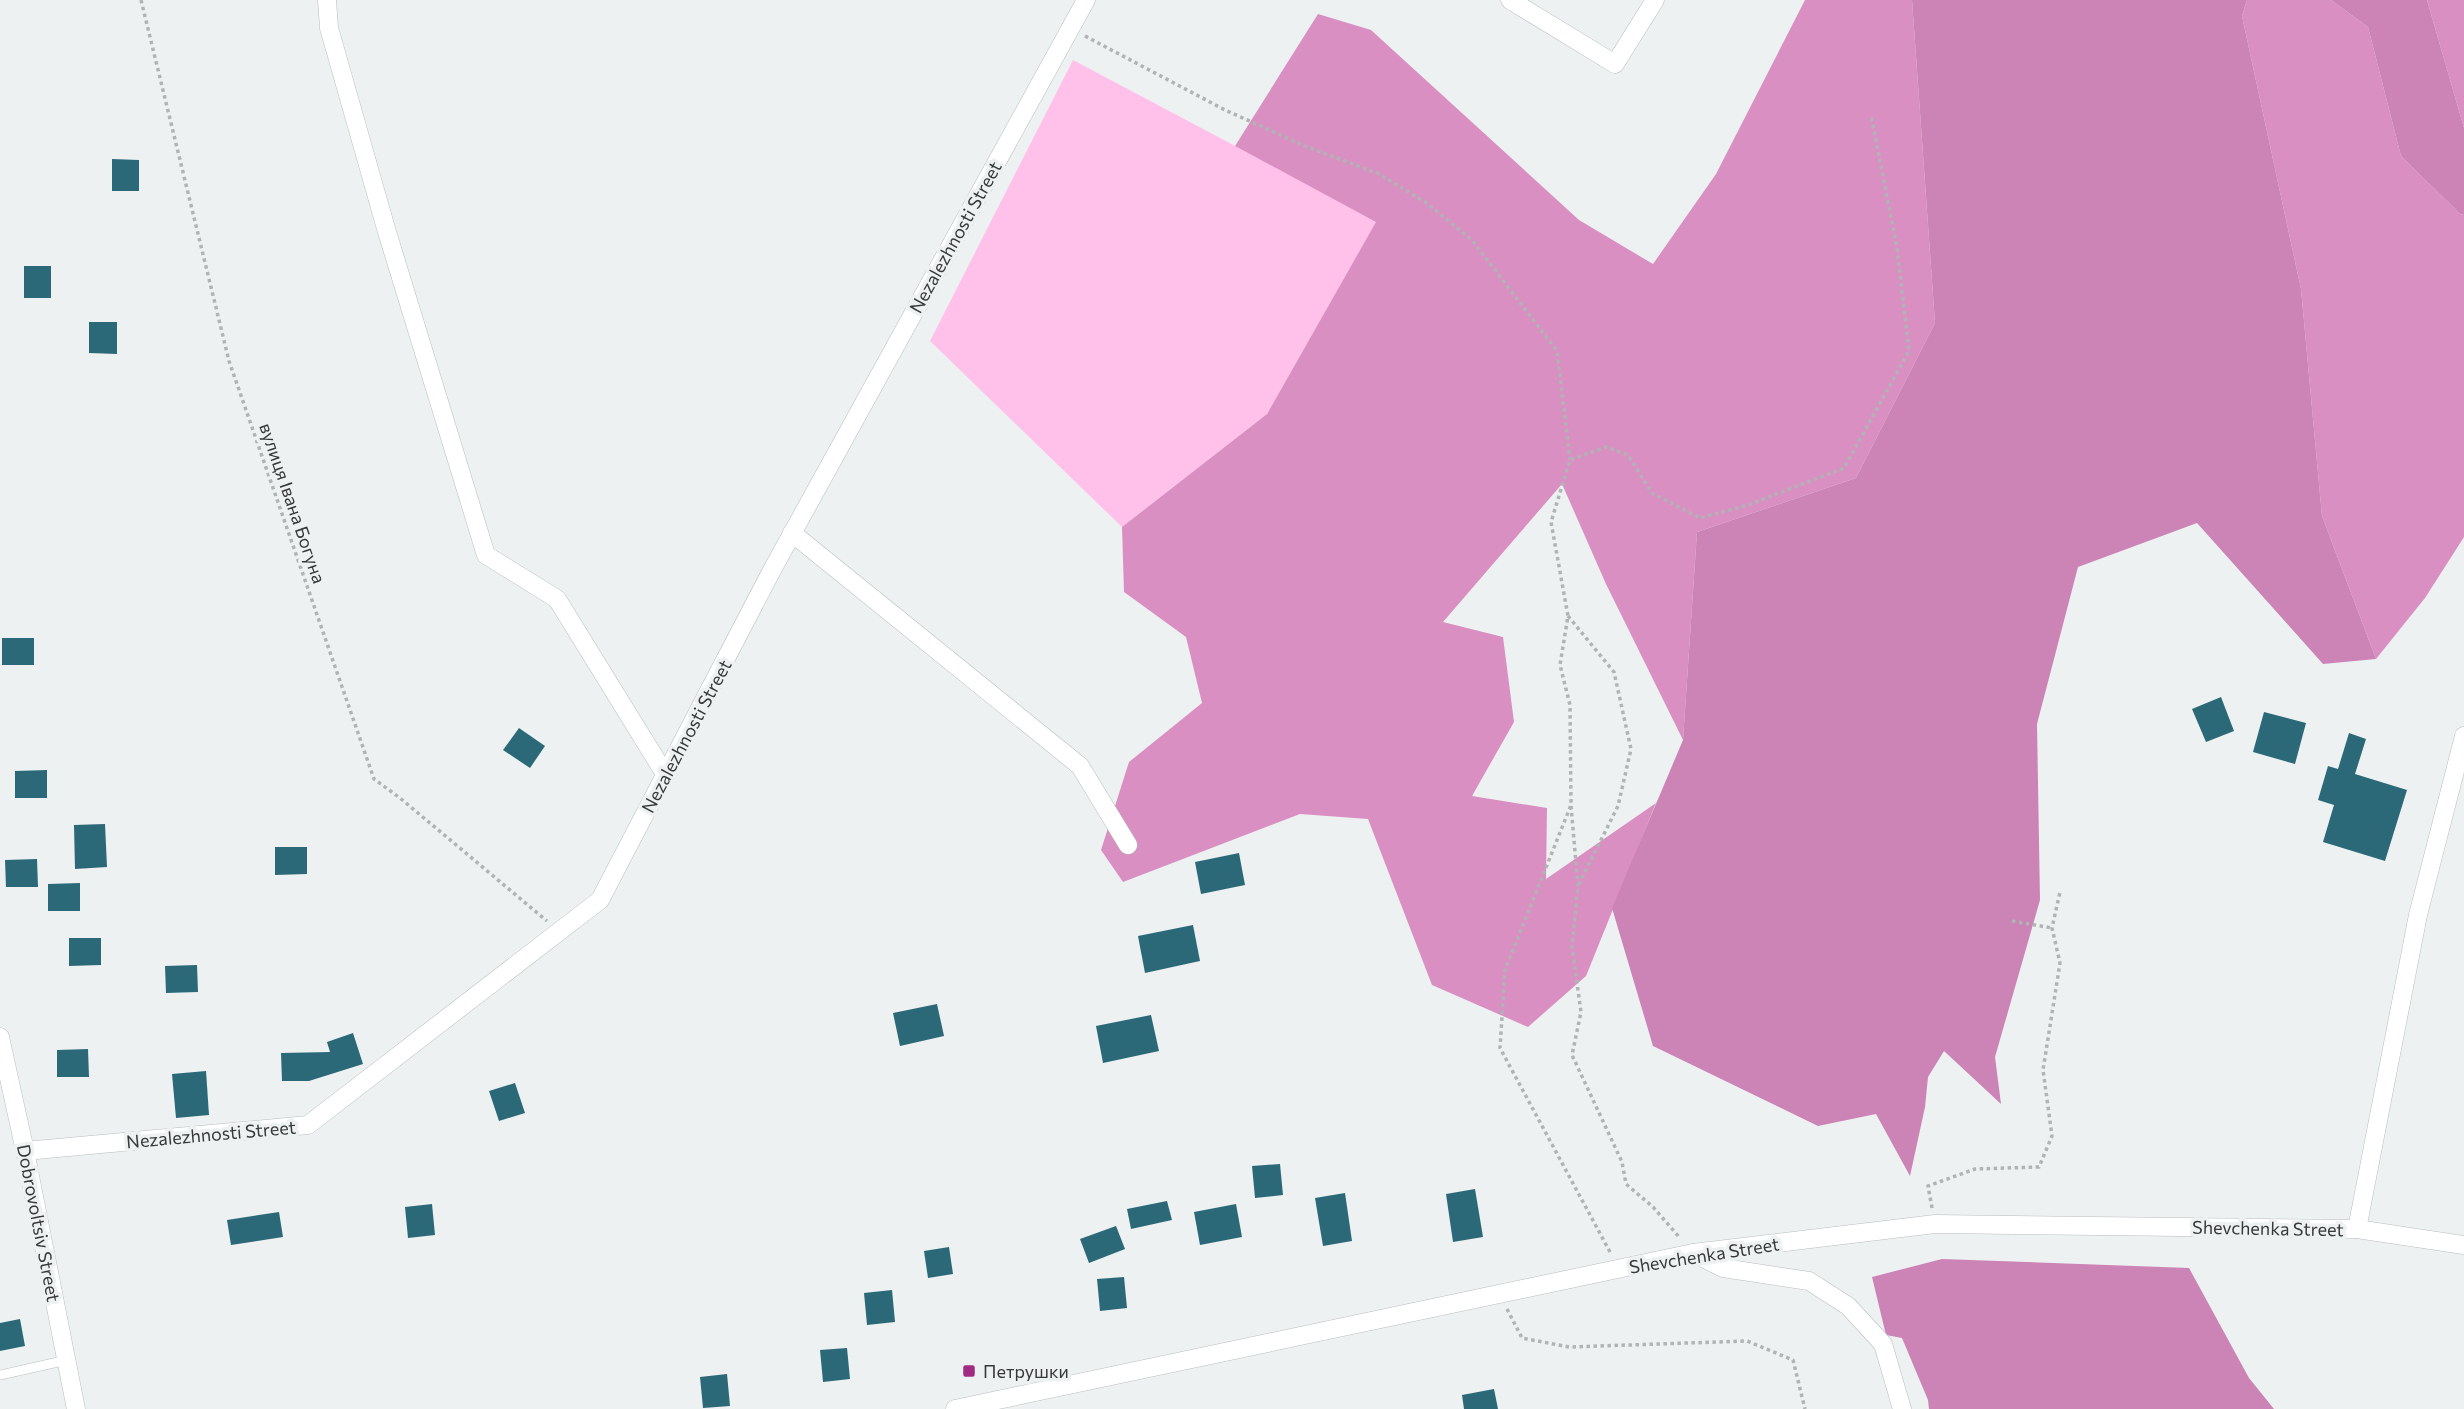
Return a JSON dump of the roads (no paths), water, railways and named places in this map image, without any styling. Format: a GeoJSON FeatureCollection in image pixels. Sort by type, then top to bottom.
{"type":"FeatureCollection","features":[{"type":"Feature","properties":{"kind":"street"},"geometry":{"type":"LineString","coordinates":[[327,0],[329,28],[387,232],[486,555],[557,599],[665,774]]}},
{"type":"Feature","properties":{"kind":"street","name":"Nezalezhnosti Street"},"geometry":{"type":"LineString","coordinates":[[26,1151],[308,1125],[600,900],[792,533],[1086,0]]}},
{"type":"Feature","properties":{"kind":"street"},"geometry":{"type":"LineString","coordinates":[[1510,0],[1615,64],[1655,0]]}},
{"type":"Feature","properties":{"kind":"street"},"geometry":{"type":"LineString","coordinates":[[792,533],[1080,766],[1128,845]]}},
{"type":"Feature","properties":{"kind":"street"},"geometry":{"type":"LineString","coordinates":[[2357,1229],[2418,915],[2464,736]]}},
{"type":"Feature","properties":{"kind":"street","name":"Dobrovoltsiv Street"},"geometry":{"type":"LineString","coordinates":[[0,1037],[26,1151],[76,1409]]}},
{"type":"Feature","properties":{"kind":"street","name":"Shevchenka Street"},"geometry":{"type":"LineString","coordinates":[[956,1409],[1693,1253],[1936,1224],[2357,1229],[2464,1245]]}},
{"type":"Feature","properties":{"kind":"street"},"geometry":{"type":"LineString","coordinates":[[1693,1253],[1723,1268],[1808,1281],[1848,1306],[1883,1344],[1902,1409]]}},
{"type":"Feature","properties":{"kind":"lane"},"geometry":{"type":"LineString","coordinates":[[0,1375],[67,1360]]}},
{"type":"Feature","properties":{"kind":"place","name":"Петрушки"},"geometry":{"type":"Point","coordinates":[969,1371]}}]}
